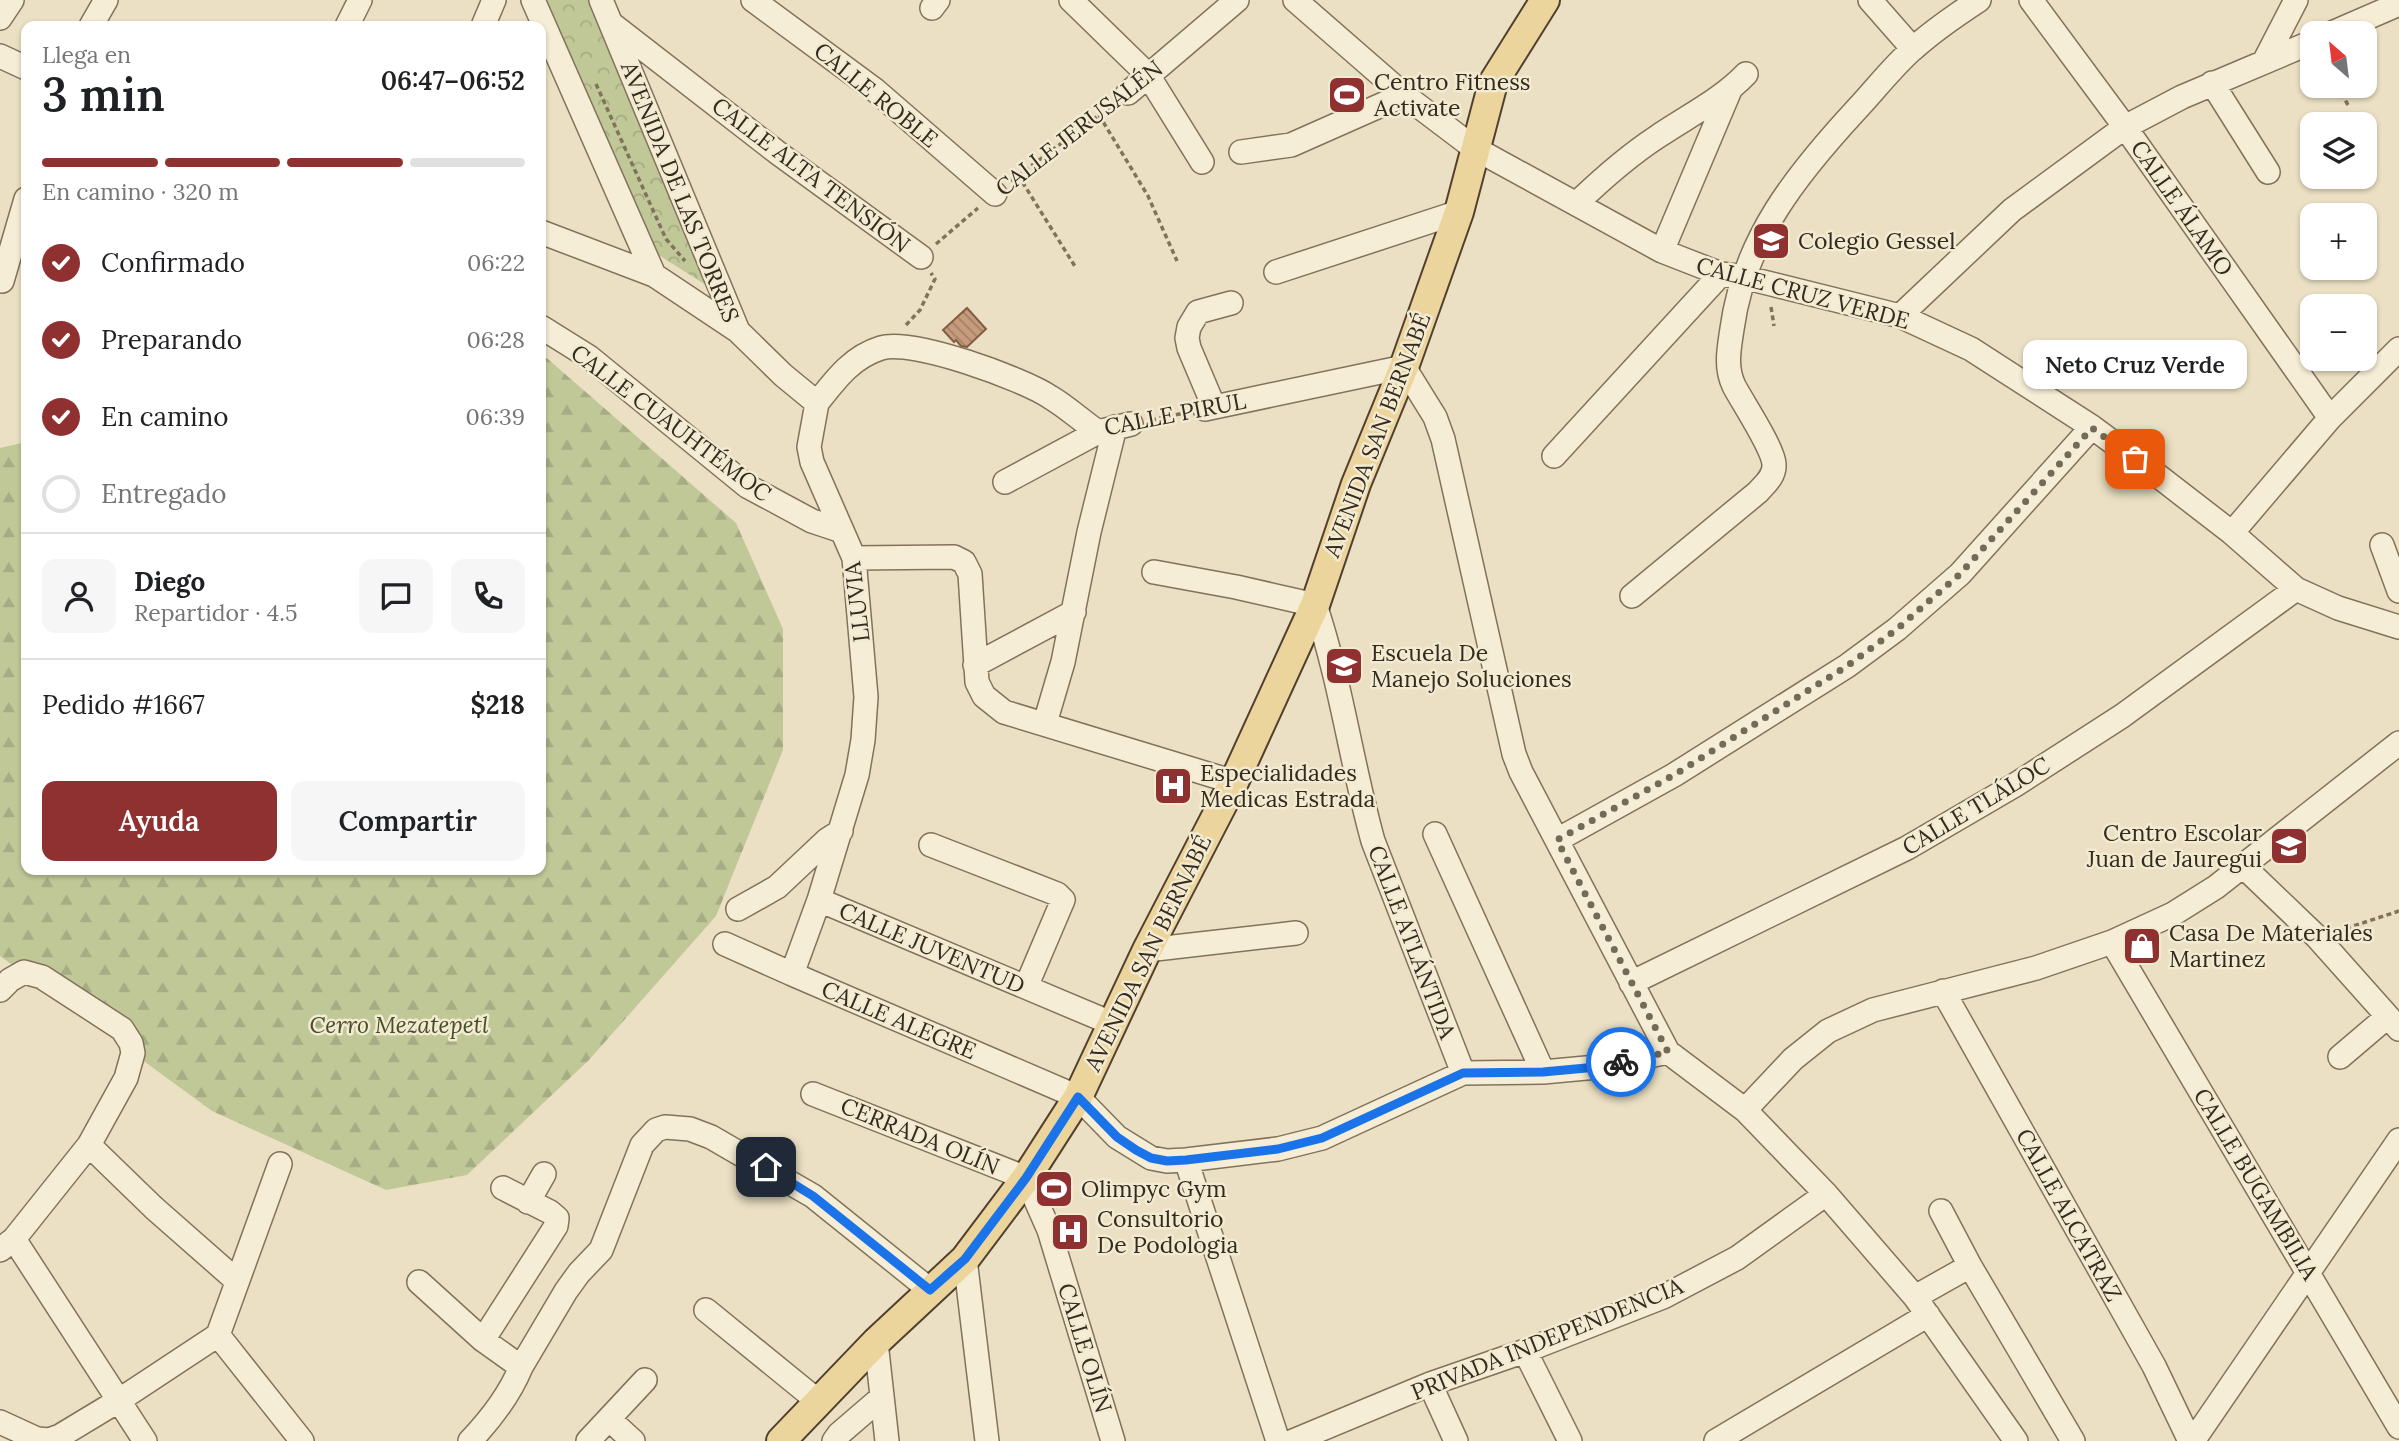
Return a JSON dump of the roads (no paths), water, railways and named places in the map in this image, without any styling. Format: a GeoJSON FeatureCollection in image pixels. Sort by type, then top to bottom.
{"type":"FeatureCollection","features":[{"type":"Feature","properties":{"kind":"main road","name":"AVENIDA SAN BERNABÉ"},"geometry":{"type":"LineString","coordinates":[[781,1441],[876,1342],[965,1259],[1026,1178],[1078,1097],[1147,950],[1234,782],[1315,605],[1356,484],[1404,367],[1459,212],[1493,83],[1545,0]]}},
{"type":"Feature","properties":{"kind":"street"},"geometry":{"type":"LineString","coordinates":[[0,19],[12,0]]}},
{"type":"Feature","properties":{"kind":"street"},"geometry":{"type":"LineString","coordinates":[[94,21],[106,0]]}},
{"type":"Feature","properties":{"kind":"street"},"geometry":{"type":"LineString","coordinates":[[485,21],[494,0]]}},
{"type":"Feature","properties":{"kind":"street"},"geometry":{"type":"LineString","coordinates":[[533,0],[542,21]]}},
{"type":"Feature","properties":{"kind":"street","name":"AVENIDA DE LAS TORRES"},"geometry":{"type":"LineString","coordinates":[[601,0],[738,331]]}},
{"type":"Feature","properties":{"kind":"street","name":"CALLE ROBLE"},"geometry":{"type":"LineString","coordinates":[[753,0],[875,90],[995,194]]}},
{"type":"Feature","properties":{"kind":"street"},"geometry":{"type":"LineString","coordinates":[[1071,0],[1148,75],[1202,162]]}},
{"type":"Feature","properties":{"kind":"street","name":"CALLE JERUSALÉN"},"geometry":{"type":"LineString","coordinates":[[1128,93],[1237,0]]}},
{"type":"Feature","properties":{"kind":"street","name":"CALLE CRUZ VERDE"},"geometry":{"type":"LineString","coordinates":[[1295,0],[1404,95],[1474,148],[1662,251],[1732,275],[1900,316],[1971,349],[2092,428],[2232,533],[2296,589],[2338,608],[2399,626]]}},
{"type":"Feature","properties":{"kind":"street"},"geometry":{"type":"LineString","coordinates":[[1870,0],[1913,49]]}},
{"type":"Feature","properties":{"kind":"street"},"geometry":{"type":"LineString","coordinates":[[1554,456],[1732,275],[1803,170],[1913,49],[1948,20],[1979,0]]}},
{"type":"Feature","properties":{"kind":"street","name":"CALLE ÁLAMO"},"geometry":{"type":"LineString","coordinates":[[2031,0],[2125,127],[2330,418]]}},
{"type":"Feature","properties":{"kind":"street"},"geometry":{"type":"LineString","coordinates":[[2264,62],[2296,0]]}},
{"type":"Feature","properties":{"kind":"street"},"geometry":{"type":"LineString","coordinates":[[2360,21],[2399,4]]}},
{"type":"Feature","properties":{"kind":"street","name":"CALLE ALTA TENSIÓN"},"geometry":{"type":"LineString","coordinates":[[613,25],[778,153],[921,257]]}},
{"type":"Feature","properties":{"kind":"street"},"geometry":{"type":"LineString","coordinates":[[546,30],[654,275]]}},
{"type":"Feature","properties":{"kind":"street"},"geometry":{"type":"LineString","coordinates":[[1900,316],[2012,210],[2125,127],[2212,83],[2300,47]]}},
{"type":"Feature","properties":{"kind":"street"},"geometry":{"type":"LineString","coordinates":[[0,55],[21,66]]}},
{"type":"Feature","properties":{"kind":"street"},"geometry":{"type":"LineString","coordinates":[[1577,203],[1615,167],[1730,90],[1746,74]]}},
{"type":"Feature","properties":{"kind":"street"},"geometry":{"type":"LineString","coordinates":[[2212,83],[2268,172]]}},
{"type":"Feature","properties":{"kind":"street"},"geometry":{"type":"LineString","coordinates":[[1662,251],[1730,90]]}},
{"type":"Feature","properties":{"kind":"street"},"geometry":{"type":"LineString","coordinates":[[1241,152],[1291,145],[1404,95]]}},
{"type":"Feature","properties":{"kind":"street"},"geometry":{"type":"LineString","coordinates":[[1276,272],[1459,212]]}},
{"type":"Feature","properties":{"kind":"street"},"geometry":{"type":"LineString","coordinates":[[21,215],[1,281],[21,277]]}},
{"type":"Feature","properties":{"kind":"street","name":"AVENIDA DE LAS TORRES"},"geometry":{"type":"LineString","coordinates":[[546,234],[654,275],[738,331]]}},
{"type":"Feature","properties":{"kind":"street"},"geometry":{"type":"LineString","coordinates":[[1632,596],[1758,492],[1772,476],[1774,464],[1769,450],[1734,386],[1728,369],[1734,313],[1732,275]]}},
{"type":"Feature","properties":{"kind":"street","name":"CALLE PIRUL"},"geometry":{"type":"LineString","coordinates":[[1231,303],[1198,312],[1189,327],[1187,338],[1209,408],[1404,367]]}},
{"type":"Feature","properties":{"kind":"street","name":"CALLE CUAUHTÉMOC"},"geometry":{"type":"LineString","coordinates":[[546,330],[589,356],[747,486],[812,521],[842,531]]}},
{"type":"Feature","properties":{"kind":"street"},"geometry":{"type":"LineString","coordinates":[[738,331],[783,375],[817,403]]}},
{"type":"Feature","properties":{"kind":"street","name":"CALLE PIRUL"},"geometry":{"type":"LineString","coordinates":[[817,403],[839,375],[857,358],[884,346],[939,352],[1026,384],[1115,428]]}},
{"type":"Feature","properties":{"kind":"street"},"geometry":{"type":"LineString","coordinates":[[2232,533],[2330,418],[2399,349]]}},
{"type":"Feature","properties":{"kind":"street"},"geometry":{"type":"LineString","coordinates":[[1404,367],[1435,418],[1443,439],[1514,754],[1530,792],[1668,1052],[1745,1110],[1826,1194],[1922,1306],[2016,1441]]}},
{"type":"Feature","properties":{"kind":"street","name":"LLUVIA"},"geometry":{"type":"LineString","coordinates":[[817,403],[809,447],[812,463],[854,558],[866,697],[862,748],[841,831]]}},
{"type":"Feature","properties":{"kind":"street"},"geometry":{"type":"LineString","coordinates":[[1005,482],[1115,428]]}},
{"type":"Feature","properties":{"kind":"street"},"geometry":{"type":"LineString","coordinates":[[1045,723],[1063,662],[1089,532],[1115,428]]}},
{"type":"Feature","properties":{"kind":"street"},"geometry":{"type":"LineString","coordinates":[[1557,840],[1696,761],[1847,666],[1897,629],[1960,574],[2092,428]]}},
{"type":"Feature","properties":{"kind":"street"},"geometry":{"type":"LineString","coordinates":[[2382,545],[2399,591]]}},
{"type":"Feature","properties":{"kind":"street"},"geometry":{"type":"LineString","coordinates":[[854,558],[954,557],[964,562],[970,574],[977,682],[984,696],[1004,712],[1234,782]]}},
{"type":"Feature","properties":{"kind":"street"},"geometry":{"type":"LineString","coordinates":[[1154,572],[1315,605]]}},
{"type":"Feature","properties":{"kind":"street","name":"CALLE TLÁLOC"},"geometry":{"type":"LineString","coordinates":[[1632,983],[1907,848],[2015,785],[2122,716],[2296,589]]}},
{"type":"Feature","properties":{"kind":"street","name":"CALLE ATLÁNTIDA"},"geometry":{"type":"LineString","coordinates":[[1315,605],[1334,663],[1373,841],[1463,1073]]}},
{"type":"Feature","properties":{"kind":"street"},"geometry":{"type":"LineString","coordinates":[[975,665],[1074,611]]}},
{"type":"Feature","properties":{"kind":"street"},"geometry":{"type":"LineString","coordinates":[[1745,1110],[1793,1059],[1828,1031],[1873,1010],[2036,968],[2112,942],[2173,914],[2216,887],[2399,743]]}},
{"type":"Feature","properties":{"kind":"street"},"geometry":{"type":"LineString","coordinates":[[738,909],[777,887],[827,840],[841,831]]}},
{"type":"Feature","properties":{"kind":"street","name":"CALLE JUVENTUD"},"geometry":{"type":"LineString","coordinates":[[841,831],[819,900],[1111,1023]]}},
{"type":"Feature","properties":{"kind":"street"},"geometry":{"type":"LineString","coordinates":[[1434,834],[1543,1072]]}},
{"type":"Feature","properties":{"kind":"street"},"geometry":{"type":"LineString","coordinates":[[931,845],[1057,894],[1063,900],[1026,987]]}},
{"type":"Feature","properties":{"kind":"street"},"geometry":{"type":"LineString","coordinates":[[2243,866],[2317,937],[2393,1023],[2340,1057]]}},
{"type":"Feature","properties":{"kind":"street","name":"CALLE ALEGRE"},"geometry":{"type":"LineString","coordinates":[[819,900],[792,974],[1078,1097]]}},
{"type":"Feature","properties":{"kind":"street"},"geometry":{"type":"LineString","coordinates":[[1147,950],[1296,933]]}},
{"type":"Feature","properties":{"kind":"street","name":"CALLE BUGAMBILIA"},"geometry":{"type":"LineString","coordinates":[[2112,942],[2399,1427]]}},
{"type":"Feature","properties":{"kind":"street"},"geometry":{"type":"LineString","coordinates":[[725,944],[792,974]]}},
{"type":"Feature","properties":{"kind":"street"},"geometry":{"type":"LineString","coordinates":[[0,990],[17,975],[31,973],[42,977],[122,1029],[131,1043],[133,1053],[126,1078],[89,1145],[7,1245],[145,1441]]}},
{"type":"Feature","properties":{"kind":"street","name":"CALLE ALCATRAZ"},"geometry":{"type":"LineString","coordinates":[[1943,991],[2154,1366],[2191,1441]]}},
{"type":"Feature","properties":{"kind":"street"},"geometry":{"type":"LineString","coordinates":[[1078,1097],[1117,1137],[1136,1150],[1151,1158],[1186,1160],[1278,1149],[1322,1138],[1463,1073],[1543,1072],[1597,1067],[1668,1052]]}},
{"type":"Feature","properties":{"kind":"street","name":"CERRADA OLÍN"},"geometry":{"type":"LineString","coordinates":[[813,1094],[1026,1178]]}},
{"type":"Feature","properties":{"kind":"street"},"geometry":{"type":"LineString","coordinates":[[470,1441],[514,1384],[521,1367],[566,1291],[601,1250],[642,1145],[656,1130],[674,1126],[710,1137],[813,1196],[930,1290]]}},
{"type":"Feature","properties":{"kind":"street"},"geometry":{"type":"LineString","coordinates":[[2191,1441],[2399,1140]]}},
{"type":"Feature","properties":{"kind":"street"},"geometry":{"type":"LineString","coordinates":[[89,1145],[154,1208],[237,1281]]}},
{"type":"Feature","properties":{"kind":"street"},"geometry":{"type":"LineString","coordinates":[[1186,1160],[1278,1441]]}},
{"type":"Feature","properties":{"kind":"street"},"geometry":{"type":"LineString","coordinates":[[0,1422],[37,1439],[49,1440],[60,1436],[218,1335],[280,1164]]}},
{"type":"Feature","properties":{"kind":"street"},"geometry":{"type":"LineString","coordinates":[[528,1202],[544,1174]]}},
{"type":"Feature","properties":{"kind":"street","name":"CALLE OLÍN"},"geometry":{"type":"LineString","coordinates":[[1026,1178],[1049,1230],[1114,1441]]}},
{"type":"Feature","properties":{"kind":"street"},"geometry":{"type":"LineString","coordinates":[[484,1340],[556,1226],[557,1218],[550,1212],[503,1188]]}},
{"type":"Feature","properties":{"kind":"street","name":"PRIVADA INDEPENDENCIA"},"geometry":{"type":"LineString","coordinates":[[1293,1441],[1430,1384],[1525,1352],[1663,1297],[1737,1258],[1826,1194]]}},
{"type":"Feature","properties":{"kind":"street"},"geometry":{"type":"LineString","coordinates":[[1941,1211],[1970,1266],[2073,1441]]}},
{"type":"Feature","properties":{"kind":"street"},"geometry":{"type":"LineString","coordinates":[[965,1259],[986,1441]]}},
{"type":"Feature","properties":{"kind":"street"},"geometry":{"type":"LineString","coordinates":[[1716,1441],[1922,1306],[1970,1266]]}},
{"type":"Feature","properties":{"kind":"street"},"geometry":{"type":"LineString","coordinates":[[419,1282],[484,1340],[521,1367]]}},
{"type":"Feature","properties":{"kind":"street"},"geometry":{"type":"LineString","coordinates":[[706,1310],[819,1402]]}},
{"type":"Feature","properties":{"kind":"street"},"geometry":{"type":"LineString","coordinates":[[218,1335],[302,1441]]}},
{"type":"Feature","properties":{"kind":"street"},"geometry":{"type":"LineString","coordinates":[[876,1342],[887,1441]]}},
{"type":"Feature","properties":{"kind":"street"},"geometry":{"type":"LineString","coordinates":[[1525,1352],[1570,1441]]}},
{"type":"Feature","properties":{"kind":"street"},"geometry":{"type":"LineString","coordinates":[[588,1441],[645,1380]]}},
{"type":"Feature","properties":{"kind":"street"},"geometry":{"type":"LineString","coordinates":[[1430,1384],[1456,1441]]}},
{"type":"Feature","properties":{"kind":"street"},"geometry":{"type":"LineString","coordinates":[[834,1441],[882,1397]]}},
{"type":"Feature","properties":{"kind":"street"},"geometry":{"type":"LineString","coordinates":[[609,1419],[633,1441]]}},
{"type":"Feature","properties":{"kind":"place","name":"Centro Fitness Activate"},"geometry":{"type":"Point","coordinates":[1347,95]}},
{"type":"Feature","properties":{"kind":"place","name":"Colegio Gessel"},"geometry":{"type":"Point","coordinates":[1771,241]}},
{"type":"Feature","properties":{"kind":"place","name":"Neto Cruz Verde"},"geometry":{"type":"Point","coordinates":[2135,459]}},
{"type":"Feature","properties":{"kind":"place","name":"Escuela De Manejo Soluciones"},"geometry":{"type":"Point","coordinates":[1344,666]}},
{"type":"Feature","properties":{"kind":"place","name":"Especialidades Medicas Estrada"},"geometry":{"type":"Point","coordinates":[1173,786]}},
{"type":"Feature","properties":{"kind":"place","name":"Centro Escolar Juan de Jauregui"},"geometry":{"type":"Point","coordinates":[2289,846]}},
{"type":"Feature","properties":{"kind":"place","name":"Casa De Materiales Martinez"},"geometry":{"type":"Point","coordinates":[2142,946]}},
{"type":"Feature","properties":{"kind":"place","name":"Olimpyc Gym"},"geometry":{"type":"Point","coordinates":[1054,1189]}},
{"type":"Feature","properties":{"kind":"place","name":"Consultorio De Podologia"},"geometry":{"type":"Point","coordinates":[1070,1232]}},
{"type":"Feature","properties":{"kind":"park label","name":"Cerro Mezatepetl"},"geometry":{"type":"Point","coordinates":[399,1025]}}]}
